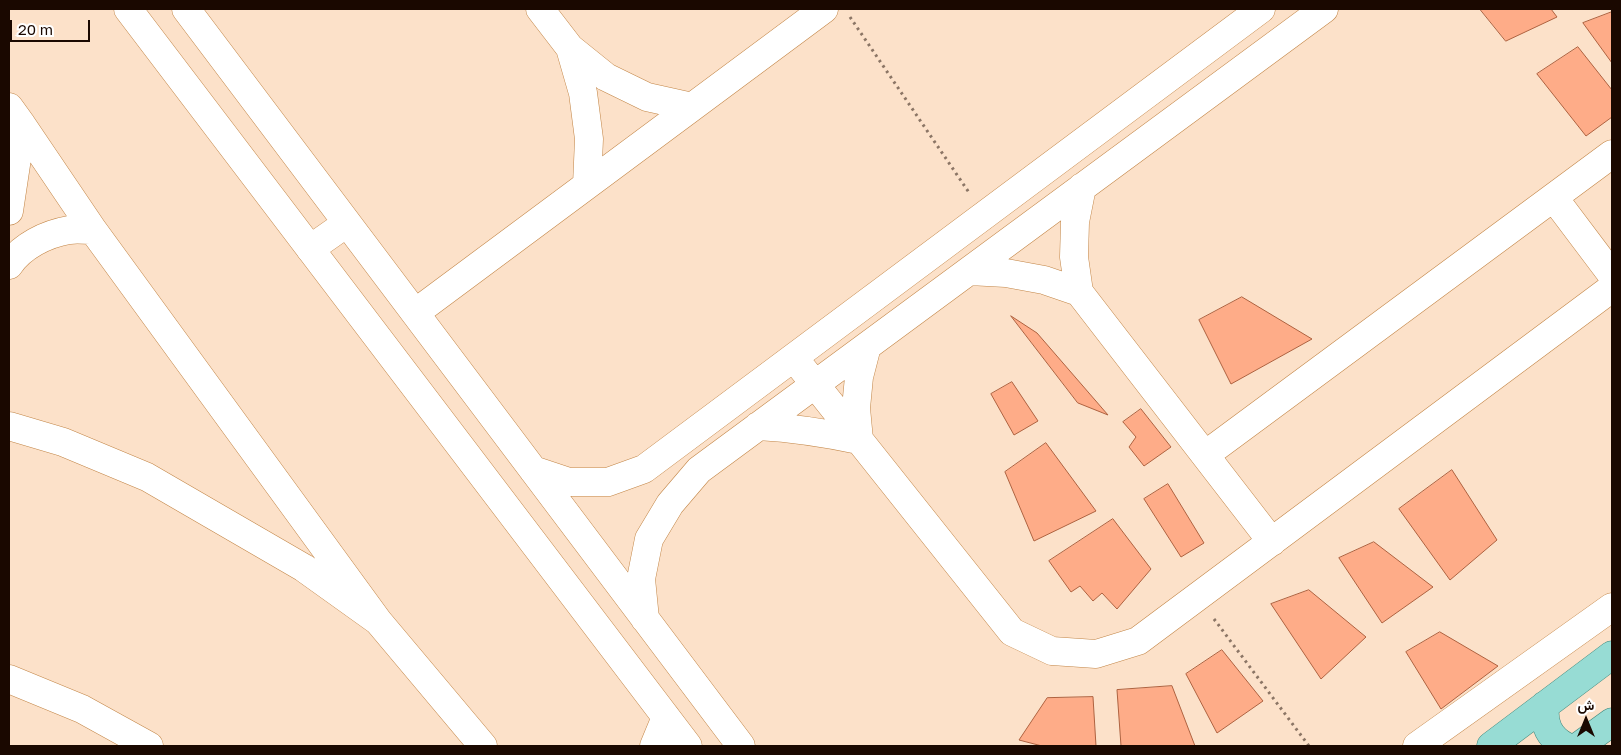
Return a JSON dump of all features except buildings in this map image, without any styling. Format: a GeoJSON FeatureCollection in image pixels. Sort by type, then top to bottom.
{"type":"FeatureCollection","features":[{"type":"Feature","properties":{"kind":"main road"},"geometry":{"type":"LineString","coordinates":[[1491,746],[1612,655]]}},
{"type":"Feature","properties":{"kind":"main road"},"geometry":{"type":"LineString","coordinates":[[1546,705],[1544,715],[1550,734],[1557,742],[1565,746]]}},
{"type":"Feature","properties":{"kind":"main road"},"geometry":{"type":"LineString","coordinates":[[1579,746],[1612,722]]}},
{"type":"Feature","properties":{"kind":"street"},"geometry":{"type":"LineString","coordinates":[[128,9],[688,746]]}},
{"type":"Feature","properties":{"kind":"street"},"geometry":{"type":"LineString","coordinates":[[186,9],[741,746]]}},
{"type":"Feature","properties":{"kind":"street"},"geometry":{"type":"LineString","coordinates":[[540,9],[570,48],[606,77],[647,97],[692,107]]}},
{"type":"Feature","properties":{"kind":"street"},"geometry":{"type":"LineString","coordinates":[[533,470],[569,482],[608,482],[644,470],[1261,9]]}},
{"type":"Feature","properties":{"kind":"street"},"geometry":{"type":"LineString","coordinates":[[645,619],[641,579],[649,539],[670,504],[699,470],[1324,9]]}},
{"type":"Feature","properties":{"kind":"street"},"geometry":{"type":"LineString","coordinates":[[415,313],[692,107],[837,13]]}},
{"type":"Feature","properties":{"kind":"street"},"geometry":{"type":"LineString","coordinates":[[570,48],[583,93],[589,139],[587,185]]}},
{"type":"Feature","properties":{"kind":"street"},"geometry":{"type":"LineString","coordinates":[[9,211],[16,116]]}},
{"type":"Feature","properties":{"kind":"street"},"geometry":{"type":"LineString","coordinates":[[16,116],[93,230],[378,620],[483,746]]}},
{"type":"Feature","properties":{"kind":"street"},"geometry":{"type":"LineString","coordinates":[[1205,455],[1612,154]]}},
{"type":"Feature","properties":{"kind":"street"},"geometry":{"type":"LineString","coordinates":[[1082,187],[1075,222],[1074,257],[1079,292],[1272,542]]}},
{"type":"Feature","properties":{"kind":"street"},"geometry":{"type":"LineString","coordinates":[[1554,198],[1612,275]]}},
{"type":"Feature","properties":{"kind":"street"},"geometry":{"type":"LineString","coordinates":[[310,249],[347,223]]}},
{"type":"Feature","properties":{"kind":"street"},"geometry":{"type":"LineString","coordinates":[[9,265],[27,246],[48,235],[70,230],[93,230]]}},
{"type":"Feature","properties":{"kind":"street"},"geometry":{"type":"LineString","coordinates":[[969,271],[1006,273],[1044,280],[1079,292]]}},
{"type":"Feature","properties":{"kind":"street"},"geometry":{"type":"LineString","coordinates":[[794,358],[1012,632],[1052,651],[1096,654],[1138,641],[1612,288]]}},
{"type":"Feature","properties":{"kind":"street"},"geometry":{"type":"LineString","coordinates":[[859,440],[856,408],[859,377],[867,346]]}},
{"type":"Feature","properties":{"kind":"street"},"geometry":{"type":"LineString","coordinates":[[9,426],[63,442],[147,477],[304,568],[378,620]]}},
{"type":"Feature","properties":{"kind":"street"},"geometry":{"type":"LineString","coordinates":[[758,426],[801,429],[859,440]]}},
{"type":"Feature","properties":{"kind":"street"},"geometry":{"type":"LineString","coordinates":[[1417,746],[1612,606]]}},
{"type":"Feature","properties":{"kind":"street"},"geometry":{"type":"LineString","coordinates":[[9,679],[82,709],[149,746]]}},
{"type":"Feature","properties":{"kind":"street"},"geometry":{"type":"LineString","coordinates":[[654,746],[666,717]]}},
{"type":"Feature","properties":{"kind":"path"},"geometry":{"type":"LineString","coordinates":[[837,13],[984,215]]}},
{"type":"Feature","properties":{"kind":"path"},"geometry":{"type":"LineString","coordinates":[[1198,597],[1310,746]]}}]}
